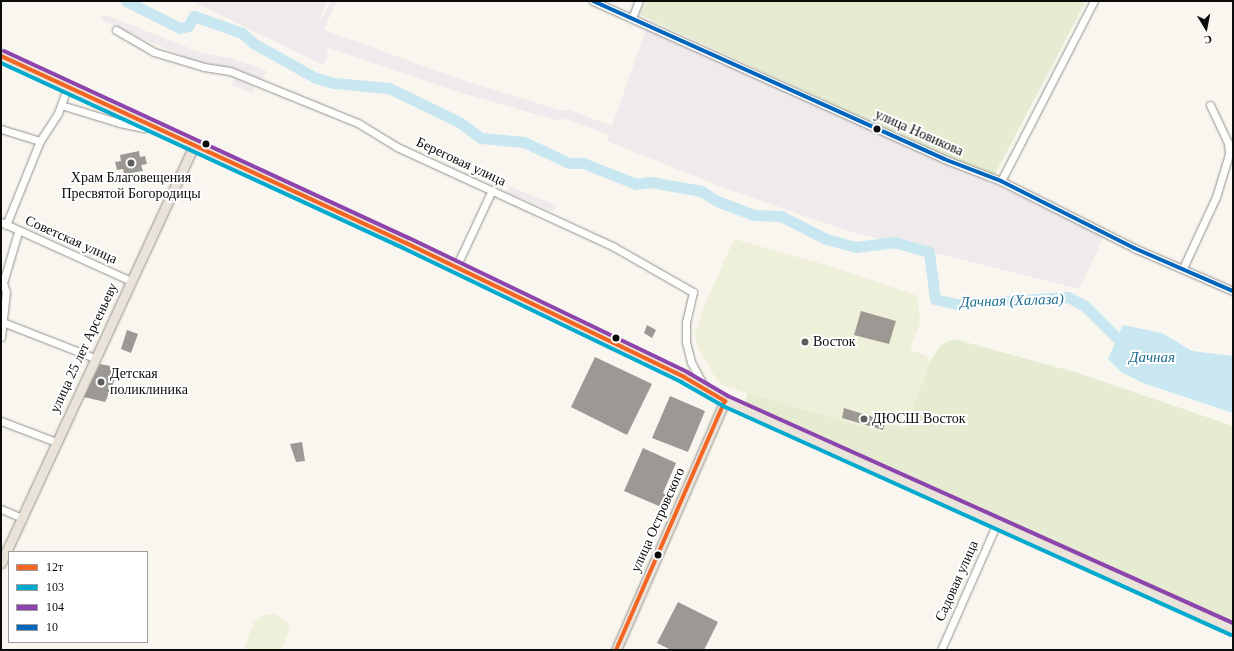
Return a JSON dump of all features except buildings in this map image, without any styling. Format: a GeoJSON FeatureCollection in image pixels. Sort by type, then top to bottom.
{"type":"FeatureCollection","features":[{"type":"Feature","properties":{"kind":"main road"},"geometry":{"type":"LineString","coordinates":[[1,56],[456,267],[684,377],[707,392],[725,401],[1233,630]]}},
{"type":"Feature","properties":{"kind":"main road","name":"улица 25 лет Арсеньеву"},"geometry":{"type":"LineString","coordinates":[[1,563],[194,145]]}},
{"type":"Feature","properties":{"kind":"main road","name":"улица Островского"},"geometry":{"type":"LineString","coordinates":[[616,650],[725,401]]}},
{"type":"Feature","properties":{"kind":"street","name":"улица Новикова"},"geometry":{"type":"LineString","coordinates":[[593,1],[944,159],[1001,181],[1134,248],[1233,291]]}},
{"type":"Feature","properties":{"kind":"street"},"geometry":{"type":"LineString","coordinates":[[632,18],[639,1]]}},
{"type":"Feature","properties":{"kind":"street"},"geometry":{"type":"LineString","coordinates":[[1001,181],[1094,1]]}},
{"type":"Feature","properties":{"kind":"street","name":"Береговая улица"},"geometry":{"type":"LineString","coordinates":[[116,30],[154,52],[204,68],[230,71],[285,91],[358,122],[397,147],[614,247],[693,292],[686,322],[686,342],[691,362],[707,392]]}},
{"type":"Feature","properties":{"kind":"street"},"geometry":{"type":"LineString","coordinates":[[4,224],[40,141],[62,105],[68,86]]}},
{"type":"Feature","properties":{"kind":"street"},"geometry":{"type":"LineString","coordinates":[[62,105],[120,123],[143,128],[154,126]]}},
{"type":"Feature","properties":{"kind":"street"},"geometry":{"type":"LineString","coordinates":[[1183,268],[1216,197],[1229,154],[1228,143],[1210,105]]}},
{"type":"Feature","properties":{"kind":"street"},"geometry":{"type":"LineString","coordinates":[[1,129],[40,141]]}},
{"type":"Feature","properties":{"kind":"street"},"geometry":{"type":"LineString","coordinates":[[456,267],[492,190]]}},
{"type":"Feature","properties":{"kind":"street","name":"Советская улица"},"geometry":{"type":"LineString","coordinates":[[4,224],[18,232],[131,281]]}},
{"type":"Feature","properties":{"kind":"street"},"geometry":{"type":"LineString","coordinates":[[1,337],[5,323],[6,292],[3,283],[18,232]]}},
{"type":"Feature","properties":{"kind":"street"},"geometry":{"type":"LineString","coordinates":[[5,323],[95,358]]}},
{"type":"Feature","properties":{"kind":"street"},"geometry":{"type":"LineString","coordinates":[[1,420],[56,442]]}},
{"type":"Feature","properties":{"kind":"street"},"geometry":{"type":"LineString","coordinates":[[1,509],[22,518]]}},
{"type":"Feature","properties":{"kind":"street","name":"Садовая улица"},"geometry":{"type":"LineString","coordinates":[[941,650],[997,523]]}},
{"type":"Feature","properties":{"kind":"shaded area"},"geometry":{"type":"Polygon","coordinates":[[[192,1],[327,1],[316,29],[331,1],[336,1],[324,30],[462,80],[560,110],[570,110],[612,126],[646,29],[762,76],[1104,236],[1079,289],[851,232],[727,189],[607,141],[609,135],[565,119],[556,120],[455,91],[327,47],[328,57],[323,65],[192,1]]]}},
{"type":"Feature","properties":{"kind":"shaded area"},"geometry":{"type":"Polygon","coordinates":[[[103,14],[199,52],[234,59],[266,70],[263,79],[229,67],[194,61],[101,20],[103,14]]]}},
{"type":"Feature","properties":{"kind":"shaded area"},"geometry":{"type":"Polygon","coordinates":[[[235,78],[254,87],[252,93],[232,85],[235,78]]]}},
{"type":"Feature","properties":{"kind":"shaded area"},"geometry":{"type":"Polygon","coordinates":[[[509,186],[556,205],[554,212],[506,192],[509,186]]]}},
{"type":"Feature","properties":{"kind":"green space"},"geometry":{"type":"Polygon","coordinates":[[[646,1],[1086,1],[993,178],[640,15],[646,1]]]}},
{"type":"Feature","properties":{"kind":"green space","name":"Восток"},"geometry":{"type":"Polygon","coordinates":[[[734,239],[826,265],[918,296],[920,323],[910,350],[927,356],[930,362],[906,429],[887,423],[883,432],[726,387],[716,379],[698,348],[694,329],[698,328],[702,311],[734,239]]]}},
{"type":"Feature","properties":{"kind":"green space"},"geometry":{"type":"Polygon","coordinates":[[[954,339],[1075,372],[1233,426],[1233,624],[745,404],[747,393],[883,432],[886,423],[908,420],[930,362],[941,345],[954,339]]]}},
{"type":"Feature","properties":{"kind":"green space"},"geometry":{"type":"Polygon","coordinates":[[[273,614],[285,619],[290,627],[282,650],[244,650],[254,622],[264,615],[273,614]]]}},
{"type":"Feature","properties":{"kind":"water","name":"Дачная"},"geometry":{"type":"Polygon","coordinates":[[[1123,325],[1162,333],[1192,351],[1233,356],[1233,413],[1143,383],[1121,372],[1108,359],[1123,325]]]}},
{"type":"Feature","properties":{"kind":"waterway","name":"Дачная (Халаза)"},"geometry":{"type":"LineString","coordinates":[[126,1],[180,28],[188,26],[194,16],[242,33],[253,43],[316,78],[334,83],[389,88],[459,122],[481,138],[524,142],[569,163],[583,163],[636,184],[651,182],[701,191],[717,201],[753,215],[781,216],[826,239],[855,247],[894,242],[929,252],[935,299],[957,304],[1068,297],[1085,306],[1116,337],[1130,340]]}},
{"type":"Feature","properties":{"kind":"transit line","name":"10"},"geometry":{"type":"LineString","coordinates":[[593,1],[944,159],[1001,181],[1134,248],[1233,291]]}},
{"type":"Feature","properties":{"kind":"transit line","name":"104"},"geometry":{"type":"LineString","coordinates":[[4,51],[409,238],[687,372],[728,396],[1233,623]]}},
{"type":"Feature","properties":{"kind":"transit line","name":"12т"},"geometry":{"type":"LineString","coordinates":[[1,56],[406,243],[684,377],[725,401]]}},
{"type":"Feature","properties":{"kind":"transit line","name":"103"},"geometry":{"type":"LineString","coordinates":[[1,63],[403,248],[681,382],[723,406],[1231,635]]}},
{"type":"Feature","properties":{"kind":"transit line","name":"12т"},"geometry":{"type":"LineString","coordinates":[[616,650],[725,401]]}},
{"type":"Feature","properties":{"kind":"place","name":"Храм Благовещения Пресвятой Богородицы"},"geometry":{"type":"Point","coordinates":[131,163]}},
{"type":"Feature","properties":{"kind":"place","name":"Восток"},"geometry":{"type":"Point","coordinates":[805,342]}},
{"type":"Feature","properties":{"kind":"place","name":"Детская поликлиника"},"geometry":{"type":"Point","coordinates":[101,382]}},
{"type":"Feature","properties":{"kind":"place","name":"ДЮСШ Восток"},"geometry":{"type":"Point","coordinates":[864,419]}}]}
